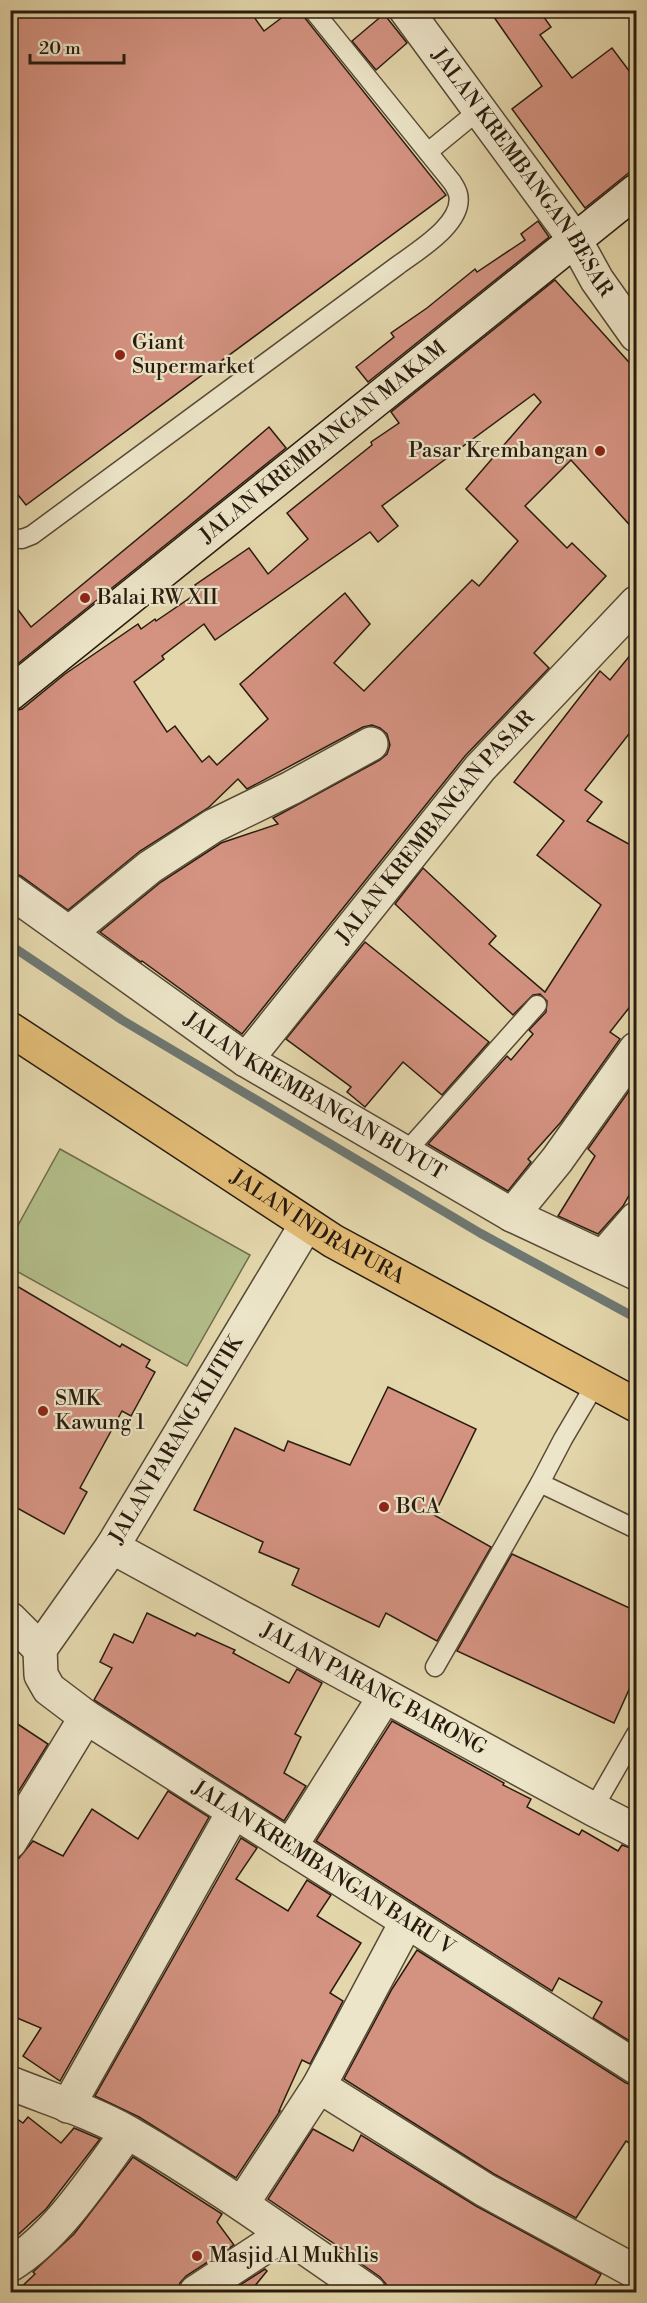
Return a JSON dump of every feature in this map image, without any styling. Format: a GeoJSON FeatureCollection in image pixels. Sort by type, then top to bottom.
{"type":"FeatureCollection","features":[{"type":"Feature","properties":{"kind":"main road","name":"JALAN INDRAPURA"},"geometry":{"type":"LineString","coordinates":[[10,1029],[306,1225],[636,1405]]}},
{"type":"Feature","properties":{"kind":"street","name":"JALAN KREMBANGAN BESAR"},"geometry":{"type":"LineString","coordinates":[[406,10],[575,240],[597,280],[636,336]]}},
{"type":"Feature","properties":{"kind":"street","name":"JALAN KREMBANGAN MAKAM"},"geometry":{"type":"LineString","coordinates":[[10,694],[636,191]]}},
{"type":"Feature","properties":{"kind":"street","name":"JALAN KREMBANGAN PASAR"},"geometry":{"type":"LineString","coordinates":[[246,1060],[480,768],[636,603]]}},
{"type":"Feature","properties":{"kind":"street"},"geometry":{"type":"LineString","coordinates":[[69,933],[150,867],[213,826],[291,788],[370,744]]}},
{"type":"Feature","properties":{"kind":"street","name":"JALAN KREMBANGAN BUYUT"},"geometry":{"type":"LineString","coordinates":[[10,891],[246,1060],[512,1215],[636,1273]]}},
{"type":"Feature","properties":{"kind":"street"},"geometry":{"type":"LineString","coordinates":[[512,1215],[557,1160],[636,1048]]}},
{"type":"Feature","properties":{"kind":"street"},"geometry":{"type":"LineString","coordinates":[[603,1257],[636,1219]]}},
{"type":"Feature","properties":{"kind":"street","name":"JALAN PARANG KLITIK"},"geometry":{"type":"LineString","coordinates":[[40,1649],[112,1547],[306,1225]]}},
{"type":"Feature","properties":{"kind":"street","name":"JALAN PARANG BARONG"},"geometry":{"type":"LineString","coordinates":[[112,1547],[636,1831]]}},
{"type":"Feature","properties":{"kind":"street"},"geometry":{"type":"LineString","coordinates":[[10,1620],[40,1649]]}},
{"type":"Feature","properties":{"kind":"street","name":"JALAN KREMBANGAN BARU V"},"geometry":{"type":"LineString","coordinates":[[40,1649],[41,1675],[49,1689],[86,1717],[636,2067]]}},
{"type":"Feature","properties":{"kind":"street"},"geometry":{"type":"LineString","coordinates":[[290,1847],[385,1696]]}},
{"type":"Feature","properties":{"kind":"street"},"geometry":{"type":"LineString","coordinates":[[10,1842],[86,1717]]}},
{"type":"Feature","properties":{"kind":"street"},"geometry":{"type":"LineString","coordinates":[[68,2106],[234,1811]]}},
{"type":"Feature","properties":{"kind":"street"},"geometry":{"type":"LineString","coordinates":[[242,2204],[319,2086],[407,1921]]}},
{"type":"Feature","properties":{"kind":"street"},"geometry":{"type":"LineString","coordinates":[[10,2083],[127,2133],[242,2204],[369,2292]]}},
{"type":"Feature","properties":{"kind":"street"},"geometry":{"type":"LineString","coordinates":[[319,2086],[485,2190],[630,2274]]}},
{"type":"Feature","properties":{"kind":"street"},"geometry":{"type":"LineString","coordinates":[[10,2265],[32,2252],[82,2194],[127,2133]]}},
{"type":"Feature","properties":{"kind":"street"},"geometry":{"type":"LineString","coordinates":[[196,2292],[284,2234]]}},
{"type":"Feature","properties":{"kind":"lane"},"geometry":{"type":"LineString","coordinates":[[10,537],[22,539],[32,535],[443,230],[452,221],[458,206],[458,193],[428,152],[313,10]]}},
{"type":"Feature","properties":{"kind":"lane"},"geometry":{"type":"LineString","coordinates":[[428,152],[478,111]]}},
{"type":"Feature","properties":{"kind":"lane"},"geometry":{"type":"LineString","coordinates":[[405,1153],[537,1005]]}},
{"type":"Feature","properties":{"kind":"lane"},"geometry":{"type":"LineString","coordinates":[[435,1667],[596,1383]]}},
{"type":"Feature","properties":{"kind":"lane"},"geometry":{"type":"LineString","coordinates":[[540,1483],[636,1528]]}},
{"type":"Feature","properties":{"kind":"lane"},"geometry":{"type":"LineString","coordinates":[[594,1809],[636,1734]]}},
{"type":"Feature","properties":{"kind":"green space"},"geometry":{"type":"Polygon","coordinates":[[[60,1149],[250,1255],[187,1366],[11,1268],[11,1238],[60,1149]]]}},
{"type":"Feature","properties":{"kind":"building","name":"Giant Supermarket"},"geometry":{"type":"Polygon","coordinates":[[[27,10],[249,10],[264,31],[292,10],[302,10],[304,17],[446,195],[26,505],[10,485],[10,22],[27,10]]]}},
{"type":"Feature","properties":{"kind":"building"},"geometry":{"type":"Polygon","coordinates":[[[489,10],[539,10],[551,27],[540,35],[572,78],[612,48],[636,80],[636,167],[585,208],[512,109],[542,86],[489,10]]]}},
{"type":"Feature","properties":{"kind":"building"},"geometry":{"type":"Polygon","coordinates":[[[384,14],[407,43],[376,70],[352,41],[384,14]]]}},
{"type":"Feature","properties":{"kind":"building"},"geometry":{"type":"Polygon","coordinates":[[[538,221],[549,237],[368,382],[356,367],[394,337],[391,333],[427,308],[475,269],[477,272],[525,240],[521,234],[538,221]]]}},
{"type":"Feature","properties":{"kind":"building"},"geometry":{"type":"Polygon","coordinates":[[[555,280],[636,370],[636,532],[571,460],[525,506],[567,548],[572,543],[606,576],[534,653],[549,668],[465,756],[242,1034],[100,932],[161,882],[221,843],[278,824],[273,818],[380,760],[387,754],[390,745],[387,734],[372,725],[363,727],[247,789],[238,779],[208,808],[140,851],[68,910],[21,876],[10,872],[10,712],[22,709],[65,674],[138,624],[141,629],[200,591],[195,585],[249,548],[268,574],[308,539],[287,513],[372,445],[371,442],[399,423],[391,412],[555,280]],[[534,394],[382,506],[398,526],[378,542],[370,532],[215,640],[204,624],[162,656],[164,659],[134,682],[167,732],[175,726],[202,762],[209,756],[217,765],[268,719],[240,684],[345,593],[370,624],[334,663],[364,691],[472,580],[479,586],[518,541],[466,489],[541,402],[534,394]]]}},
{"type":"Feature","properties":{"kind":"building"},"geometry":{"type":"Polygon","coordinates":[[[269,427],[286,448],[10,670],[10,599],[31,627],[269,427]]]}},
{"type":"Feature","properties":{"kind":"building"},"geometry":{"type":"Polygon","coordinates":[[[636,648],[636,725],[585,790],[602,802],[587,821],[636,848],[636,999],[610,1032],[620,1039],[561,1122],[528,1159],[531,1162],[508,1191],[428,1144],[507,1056],[511,1060],[533,1034],[529,1030],[546,1012],[547,1001],[540,994],[533,995],[513,1015],[395,904],[423,868],[496,936],[489,944],[545,992],[601,905],[537,855],[564,821],[514,782],[600,671],[610,680],[636,648]]]}},
{"type":"Feature","properties":{"kind":"building"},"geometry":{"type":"Polygon","coordinates":[[[365,942],[489,1042],[442,1095],[403,1062],[365,1107],[347,1092],[351,1087],[286,1039],[365,942]]]}},
{"type":"Feature","properties":{"kind":"building"},"geometry":{"type":"Polygon","coordinates":[[[636,1081],[636,1183],[623,1206],[598,1234],[558,1216],[595,1156],[588,1149],[636,1081]]]}},
{"type":"Feature","properties":{"kind":"building"},"geometry":{"type":"Polygon","coordinates":[[[10,1282],[120,1347],[122,1344],[150,1360],[146,1367],[155,1372],[131,1416],[122,1411],[80,1488],[87,1492],[64,1534],[10,1504],[10,1282]]]}},
{"type":"Feature","properties":{"kind":"building"},"geometry":{"type":"Polygon","coordinates":[[[388,1387],[476,1429],[434,1515],[491,1547],[437,1641],[386,1613],[379,1627],[292,1585],[299,1569],[259,1552],[263,1542],[194,1510],[235,1428],[284,1451],[288,1441],[350,1465],[388,1387]]]}},
{"type":"Feature","properties":{"kind":"building"},"geometry":{"type":"Polygon","coordinates":[[[512,1554],[636,1611],[636,1674],[614,1723],[457,1651],[512,1554]]]}},
{"type":"Feature","properties":{"kind":"building"},"geometry":{"type":"Polygon","coordinates":[[[147,1613],[195,1636],[197,1633],[235,1650],[233,1653],[289,1683],[297,1669],[322,1683],[295,1734],[301,1737],[284,1773],[306,1786],[284,1821],[94,1700],[112,1668],[100,1662],[114,1634],[133,1643],[147,1613]]]}},
{"type":"Feature","properties":{"kind":"building"},"geometry":{"type":"Polygon","coordinates":[[[10,1719],[48,1744],[10,1805],[10,1719]]]}},
{"type":"Feature","properties":{"kind":"building"},"geometry":{"type":"Polygon","coordinates":[[[392,1721],[531,1799],[527,1807],[579,1835],[582,1830],[618,1851],[622,1845],[636,1850],[636,2045],[593,2018],[602,2002],[559,1978],[552,1991],[316,1841],[392,1721]]]}},
{"type":"Feature","properties":{"kind":"building"},"geometry":{"type":"Polygon","coordinates":[[[168,1791],[209,1817],[60,2081],[23,2056],[41,2028],[10,2015],[10,1861],[19,1858],[33,1841],[63,1856],[92,1809],[138,1839],[168,1791]]]}},
{"type":"Feature","properties":{"kind":"building"},"geometry":{"type":"Polygon","coordinates":[[[241,1838],[257,1848],[236,1879],[288,1911],[307,1880],[331,1895],[317,1916],[361,1943],[330,1993],[343,2001],[310,2064],[302,2060],[280,2111],[236,2178],[139,2117],[95,2096],[241,1838]]]}},
{"type":"Feature","properties":{"kind":"building"},"geometry":{"type":"Polygon","coordinates":[[[417,1950],[626,2083],[636,2086],[636,2147],[626,2141],[576,2218],[494,2174],[344,2079],[392,1989],[417,1950]]]}},
{"type":"Feature","properties":{"kind":"building"},"geometry":{"type":"Polygon","coordinates":[[[10,2114],[23,2123],[28,2117],[61,2143],[74,2128],[100,2139],[46,2209],[10,2242],[10,2114]]]}},
{"type":"Feature","properties":{"kind":"building"},"geometry":{"type":"Polygon","coordinates":[[[313,2129],[353,2151],[361,2135],[476,2206],[601,2274],[591,2292],[388,2292],[386,2284],[380,2277],[268,2199],[313,2129]]]}},
{"type":"Feature","properties":{"kind":"building"},"geometry":{"type":"Polygon","coordinates":[[[133,2157],[222,2214],[217,2222],[234,2245],[186,2276],[177,2292],[16,2292],[35,2274],[33,2272],[74,2234],[133,2157]]]}},
{"type":"Feature","properties":{"kind":"building"},"geometry":{"type":"Polygon","coordinates":[[[265,2269],[267,2271],[250,2292],[229,2292],[265,2269]]]}},
{"type":"Feature","properties":{"kind":"waterway"},"geometry":{"type":"LineString","coordinates":[[10,945],[122,1020],[480,1233],[636,1318]]}},
{"type":"Feature","properties":{"kind":"place","name":"Giant Supermarket"},"geometry":{"type":"Point","coordinates":[120,355]}},
{"type":"Feature","properties":{"kind":"place","name":"Pasar Krembangan"},"geometry":{"type":"Point","coordinates":[600,451]}},
{"type":"Feature","properties":{"kind":"place","name":"Balai RW XII"},"geometry":{"type":"Point","coordinates":[85,598]}},
{"type":"Feature","properties":{"kind":"place","name":"SMK Kawung 1"},"geometry":{"type":"Point","coordinates":[43,1411]}},
{"type":"Feature","properties":{"kind":"place","name":"BCA"},"geometry":{"type":"Point","coordinates":[384,1507]}},
{"type":"Feature","properties":{"kind":"place","name":"Masjid Al Mukhlis"},"geometry":{"type":"Point","coordinates":[197,2256]}}]}
